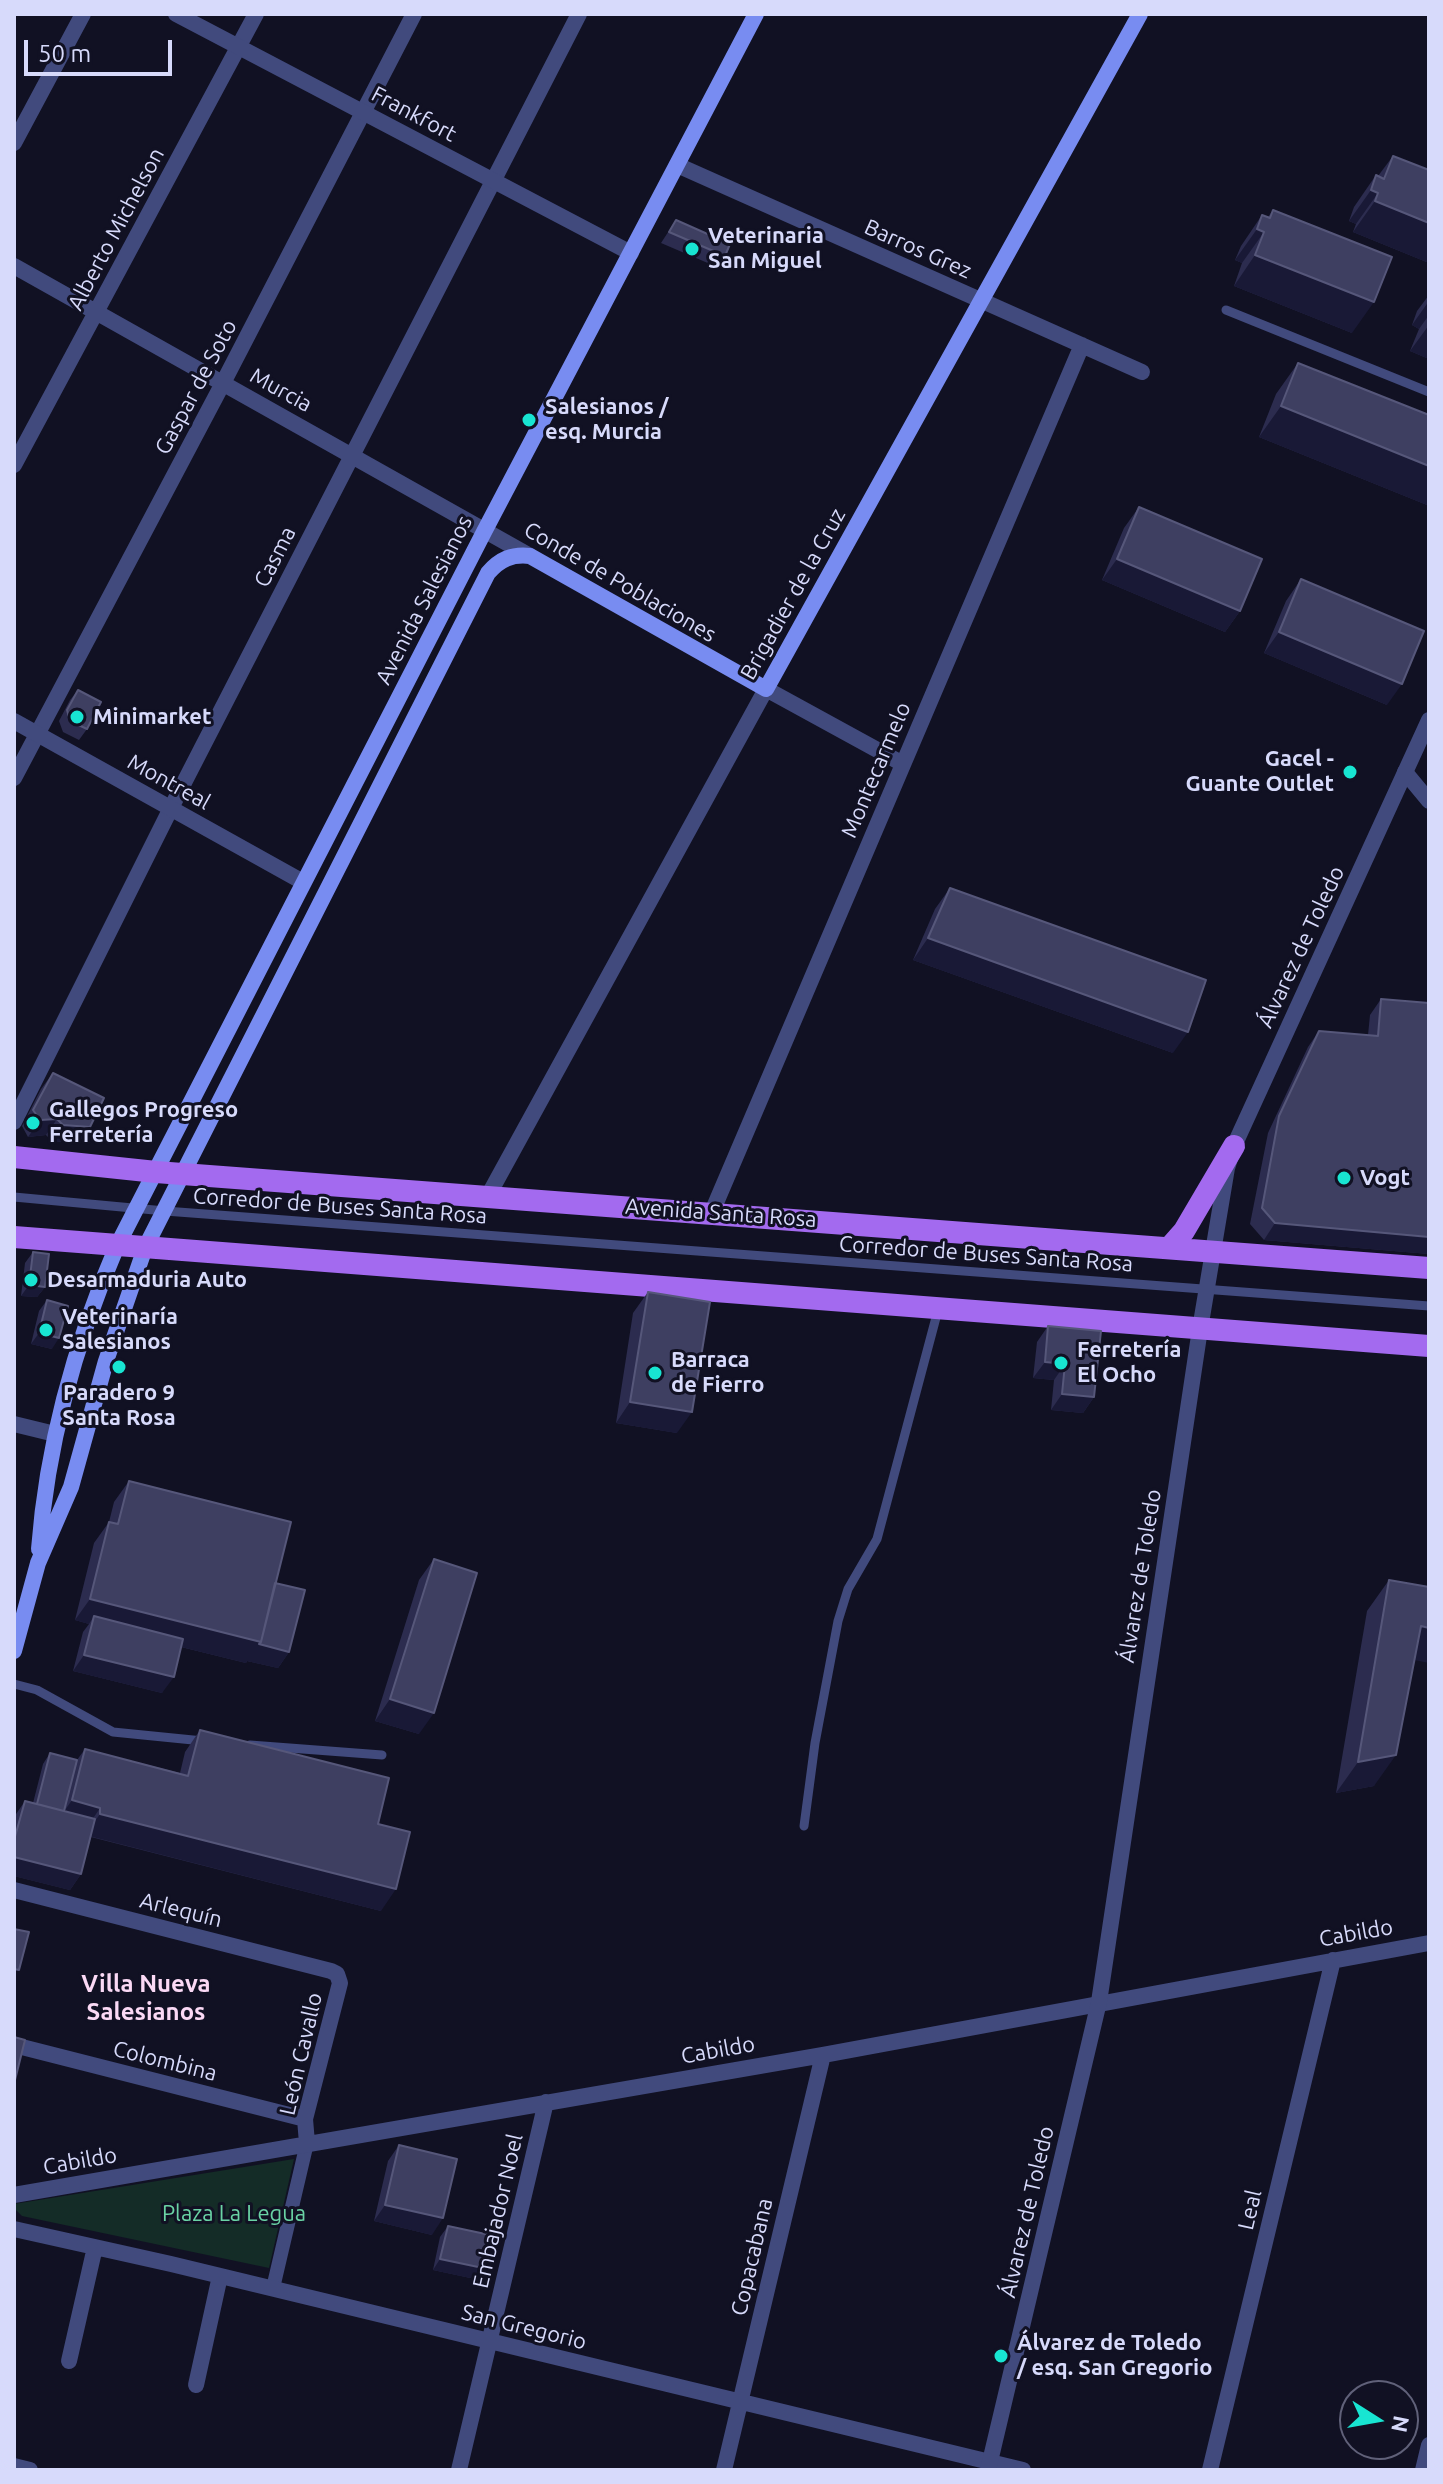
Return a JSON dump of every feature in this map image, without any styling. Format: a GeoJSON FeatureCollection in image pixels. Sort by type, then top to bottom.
{"type":"FeatureCollection","features":[{"type":"Feature","properties":{"kind":"main road","name":"Avenida Salesianos"},"geometry":{"type":"LineString","coordinates":[[38,1563],[55,1434],[83,1331],[117,1246],[485,530],[756,14]]}},
{"type":"Feature","properties":{"kind":"main road","name":"Brigadier de la Cruz"},"geometry":{"type":"LineString","coordinates":[[766,689],[1140,14]]}},
{"type":"Feature","properties":{"kind":"main road","name":"Avenida Salesianos"},"geometry":{"type":"LineString","coordinates":[[38,1563],[71,1487],[106,1361],[145,1248],[488,573],[501,560],[530,556]]}},
{"type":"Feature","properties":{"kind":"main road","name":"Conde de Poblaciones"},"geometry":{"type":"LineString","coordinates":[[530,556],[766,689]]}},
{"type":"Feature","properties":{"kind":"main road"},"geometry":{"type":"LineString","coordinates":[[1169,1248],[1184,1231],[1234,1146]]}},
{"type":"Feature","properties":{"kind":"main road","name":"Avenida Santa Rosa"},"geometry":{"type":"LineString","coordinates":[[14,1157],[156,1172],[1429,1268]]}},
{"type":"Feature","properties":{"kind":"main road"},"geometry":{"type":"LineString","coordinates":[[14,1237],[1429,1346]]}},
{"type":"Feature","properties":{"kind":"main road"},"geometry":{"type":"LineString","coordinates":[[14,1651],[38,1563]]}},
{"type":"Feature","properties":{"kind":"street"},"geometry":{"type":"LineString","coordinates":[[14,143],[83,14]]}},
{"type":"Feature","properties":{"kind":"street","name":"Frankfort"},"geometry":{"type":"LineString","coordinates":[[176,14],[631,253]]}},
{"type":"Feature","properties":{"kind":"street","name":"Alberto Michelson"},"geometry":{"type":"LineString","coordinates":[[14,465],[256,14]]}},
{"type":"Feature","properties":{"kind":"street","name":"Gaspar de Soto"},"geometry":{"type":"LineString","coordinates":[[14,778],[414,14]]}},
{"type":"Feature","properties":{"kind":"street","name":"Casma"},"geometry":{"type":"LineString","coordinates":[[14,1122],[171,808],[579,14]]}},
{"type":"Feature","properties":{"kind":"street","name":"Barros Grez"},"geometry":{"type":"LineString","coordinates":[[677,165],[1142,372]]}},
{"type":"Feature","properties":{"kind":"street","name":"Murcia"},"geometry":{"type":"LineString","coordinates":[[14,266],[485,530]]}},
{"type":"Feature","properties":{"kind":"street","name":"Montecarmelo"},"geometry":{"type":"LineString","coordinates":[[712,1212],[1082,345]]}},
{"type":"Feature","properties":{"kind":"street","name":"Conde de Poblaciones"},"geometry":{"type":"LineString","coordinates":[[485,530],[530,556]]}},
{"type":"Feature","properties":{"kind":"street","name":"Conde de Poblaciones"},"geometry":{"type":"LineString","coordinates":[[766,689],[903,764]]}},
{"type":"Feature","properties":{"kind":"street","name":"Brigadier de la Cruz"},"geometry":{"type":"LineString","coordinates":[[488,1196],[766,689]]}},
{"type":"Feature","properties":{"kind":"street","name":"Álvarez de Toledo"},"geometry":{"type":"LineString","coordinates":[[989,2466],[1099,2002],[1223,1188],[1234,1146],[1405,772],[1424,746],[1429,720]]}},
{"type":"Feature","properties":{"kind":"street","name":"Montreal"},"geometry":{"type":"LineString","coordinates":[[14,721],[303,882]]}},
{"type":"Feature","properties":{"kind":"street"},"geometry":{"type":"LineString","coordinates":[[1405,772],[1429,801]]}},
{"type":"Feature","properties":{"kind":"street"},"geometry":{"type":"LineString","coordinates":[[14,1424],[55,1434]]}},
{"type":"Feature","properties":{"kind":"street","name":"Arlequín"},"geometry":{"type":"LineString","coordinates":[[14,1890],[337,1974]]}},
{"type":"Feature","properties":{"kind":"street","name":"Cabildo"},"geometry":{"type":"LineString","coordinates":[[14,2195],[823,2055],[1429,1943]]}},
{"type":"Feature","properties":{"kind":"street","name":"Leal"},"geometry":{"type":"LineString","coordinates":[[1210,2470],[1333,1960]]}},
{"type":"Feature","properties":{"kind":"street","name":"León Cavallo"},"geometry":{"type":"LineString","coordinates":[[307,2143],[305,2119],[340,1983],[337,1974]]}},
{"type":"Feature","properties":{"kind":"street","name":"Colombina"},"geometry":{"type":"LineString","coordinates":[[14,2045],[305,2119]]}},
{"type":"Feature","properties":{"kind":"street","name":"Copacabana"},"geometry":{"type":"LineString","coordinates":[[724,2470],[823,2055]]}},
{"type":"Feature","properties":{"kind":"street","name":"Embajador Noel"},"geometry":{"type":"LineString","coordinates":[[459,2470],[546,2102]]}},
{"type":"Feature","properties":{"kind":"street"},"geometry":{"type":"LineString","coordinates":[[273,2288],[307,2143]]}},
{"type":"Feature","properties":{"kind":"street","name":"San Gregorio"},"geometry":{"type":"LineString","coordinates":[[14,2229],[273,2288],[989,2466],[1023,2470]]}},
{"type":"Feature","properties":{"kind":"street"},"geometry":{"type":"LineString","coordinates":[[69,2361],[95,2247]]}},
{"type":"Feature","properties":{"kind":"street"},"geometry":{"type":"LineString","coordinates":[[196,2385],[220,2276]]}},
{"type":"Feature","properties":{"kind":"street"},"geometry":{"type":"LineString","coordinates":[[1423,2470],[1429,2445]]}},
{"type":"Feature","properties":{"kind":"street"},"geometry":{"type":"LineString","coordinates":[[14,2466],[30,2470]]}},
{"type":"Feature","properties":{"kind":"lane"},"geometry":{"type":"LineString","coordinates":[[1226,310],[1429,392]]}},
{"type":"Feature","properties":{"kind":"lane","name":"Corredor de Buses Santa Rosa"},"geometry":{"type":"LineString","coordinates":[[14,1197],[1429,1306]]}},
{"type":"Feature","properties":{"kind":"lane"},"geometry":{"type":"LineString","coordinates":[[804,1826],[815,1743],[838,1621],[848,1589],[877,1539],[939,1307]]}},
{"type":"Feature","properties":{"kind":"lane"},"geometry":{"type":"LineString","coordinates":[[14,1684],[37,1690],[113,1732],[208,1741]]}},
{"type":"Feature","properties":{"kind":"lane"},"geometry":{"type":"LineString","coordinates":[[240,1744],[382,1755]]}},
{"type":"Feature","properties":{"kind":"green space","name":"Plaza La Legua"},"geometry":{"type":"Polygon","coordinates":[[[294,2159],[269,2268],[22,2216],[14,2208],[14,2204],[294,2159]]]}},
{"type":"Feature","properties":{"kind":"building"},"geometry":{"type":"Polygon","coordinates":[[[1393,156],[1429,170],[1429,223],[1375,201],[1378,193],[1371,190],[1376,175],[1384,179],[1393,156]]]}},
{"type":"Feature","properties":{"kind":"building"},"geometry":{"type":"Polygon","coordinates":[[[1273,210],[1392,257],[1374,302],[1255,255],[1264,232],[1257,229],[1262,215],[1270,218],[1273,210]]]}},
{"type":"Feature","properties":{"kind":"building"},"geometry":{"type":"Polygon","coordinates":[[[676,220],[730,244],[725,256],[669,232],[676,220]]]}},
{"type":"Feature","properties":{"kind":"building"},"geometry":{"type":"Polygon","coordinates":[[[1298,363],[1429,415],[1429,466],[1281,406],[1298,363]]]}},
{"type":"Feature","properties":{"kind":"building"},"geometry":{"type":"Polygon","coordinates":[[[1139,507],[1262,559],[1240,611],[1117,559],[1139,507]]]}},
{"type":"Feature","properties":{"kind":"building"},"geometry":{"type":"Polygon","coordinates":[[[1301,579],[1424,631],[1402,684],[1279,632],[1301,579]]]}},
{"type":"Feature","properties":{"kind":"building"},"geometry":{"type":"Polygon","coordinates":[[[78,690],[101,702],[87,729],[70,721],[67,710],[78,690]]]}},
{"type":"Feature","properties":{"kind":"building"},"geometry":{"type":"Polygon","coordinates":[[[950,888],[1206,980],[1188,1032],[928,938],[950,888]]]}},
{"type":"Feature","properties":{"kind":"building","name":"Vogt"},"geometry":{"type":"Polygon","coordinates":[[[1381,999],[1429,1003],[1429,1237],[1275,1223],[1262,1208],[1279,1116],[1319,1031],[1378,1036],[1381,999]]]}},
{"type":"Feature","properties":{"kind":"building"},"geometry":{"type":"Polygon","coordinates":[[[53,1073],[104,1098],[90,1127],[63,1125],[57,1119],[40,1120],[33,1110],[53,1073]]]}},
{"type":"Feature","properties":{"kind":"building"},"geometry":{"type":"Polygon","coordinates":[[[33,1252],[49,1254],[45,1287],[29,1285],[33,1252]]]}},
{"type":"Feature","properties":{"kind":"building","name":"Barraca de Fierro"},"geometry":{"type":"Polygon","coordinates":[[[648,1292],[710,1302],[692,1412],[630,1402],[648,1292]]]}},
{"type":"Feature","properties":{"kind":"building"},"geometry":{"type":"Polygon","coordinates":[[[47,1300],[68,1306],[59,1338],[39,1333],[47,1300]]]}},
{"type":"Feature","properties":{"kind":"building"},"geometry":{"type":"Polygon","coordinates":[[[1048,1326],[1101,1331],[1094,1397],[1062,1394],[1065,1364],[1045,1362],[1048,1326]]]}},
{"type":"Feature","properties":{"kind":"building"},"geometry":{"type":"Polygon","coordinates":[[[129,1481],[291,1522],[261,1642],[90,1599],[109,1522],[118,1524],[129,1481]]]}},
{"type":"Feature","properties":{"kind":"building"},"geometry":{"type":"Polygon","coordinates":[[[434,1559],[477,1573],[434,1713],[390,1699],[434,1559]]]}},
{"type":"Feature","properties":{"kind":"building"},"geometry":{"type":"Polygon","coordinates":[[[1389,1580],[1429,1587],[1429,1628],[1421,1626],[1396,1755],[1358,1762],[1389,1580]]]}},
{"type":"Feature","properties":{"kind":"building"},"geometry":{"type":"Polygon","coordinates":[[[275,1583],[305,1590],[289,1652],[259,1644],[275,1583]]]}},
{"type":"Feature","properties":{"kind":"building"},"geometry":{"type":"Polygon","coordinates":[[[94,1616],[183,1639],[174,1677],[84,1655],[94,1616]]]}},
{"type":"Feature","properties":{"kind":"building"},"geometry":{"type":"Polygon","coordinates":[[[200,1730],[389,1778],[378,1824],[410,1832],[396,1889],[100,1814],[100,1808],[72,1800],[85,1749],[188,1776],[200,1730]]]}},
{"type":"Feature","properties":{"kind":"building"},"geometry":{"type":"Polygon","coordinates":[[[50,1753],[77,1760],[64,1811],[37,1804],[50,1753]]]}},
{"type":"Feature","properties":{"kind":"building"},"geometry":{"type":"Polygon","coordinates":[[[25,1801],[95,1819],[81,1874],[14,1857],[14,1840],[25,1801]]]}},
{"type":"Feature","properties":{"kind":"building"},"geometry":{"type":"Polygon","coordinates":[[[14,1929],[29,1932],[19,1970],[14,1969],[14,1929]]]}},
{"type":"Feature","properties":{"kind":"building"},"geometry":{"type":"Polygon","coordinates":[[[14,2037],[25,2040],[15,2080],[14,2080],[14,2037]]]}},
{"type":"Feature","properties":{"kind":"building"},"geometry":{"type":"Polygon","coordinates":[[[399,2145],[457,2159],[443,2218],[385,2205],[399,2145]]]}},
{"type":"Feature","properties":{"kind":"building"},"geometry":{"type":"Polygon","coordinates":[[[448,2226],[490,2235],[483,2268],[440,2259],[448,2226]]]}},
{"type":"Feature","properties":{"kind":"place","name":"Veterinaria San Miguel"},"geometry":{"type":"Point","coordinates":[692,249]}},
{"type":"Feature","properties":{"kind":"place","name":"Salesianos / esq. Murcia"},"geometry":{"type":"Point","coordinates":[529,420]}},
{"type":"Feature","properties":{"kind":"place","name":"Minimarket"},"geometry":{"type":"Point","coordinates":[77,717]}},
{"type":"Feature","properties":{"kind":"place","name":"Gacel - Guante Outlet"},"geometry":{"type":"Point","coordinates":[1350,772]}},
{"type":"Feature","properties":{"kind":"place","name":"Gallegos Progreso Ferretería"},"geometry":{"type":"Point","coordinates":[33,1123]}},
{"type":"Feature","properties":{"kind":"place","name":"Vogt"},"geometry":{"type":"Point","coordinates":[1344,1178]}},
{"type":"Feature","properties":{"kind":"place","name":"Desarmaduria Auto"},"geometry":{"type":"Point","coordinates":[31,1280]}},
{"type":"Feature","properties":{"kind":"place","name":"Veterinaría Salesianos"},"geometry":{"type":"Point","coordinates":[46,1330]}},
{"type":"Feature","properties":{"kind":"place","name":"Ferretería El Ocho"},"geometry":{"type":"Point","coordinates":[1061,1363]}},
{"type":"Feature","properties":{"kind":"place","name":"Paradero 9 Santa Rosa"},"geometry":{"type":"Point","coordinates":[119,1367]}},
{"type":"Feature","properties":{"kind":"place","name":"Barraca de Fierro"},"geometry":{"type":"Point","coordinates":[655,1373]}},
{"type":"Feature","properties":{"kind":"place","name":"Álvarez de Toledo / esq. San Gregorio"},"geometry":{"type":"Point","coordinates":[1001,2356]}},
{"type":"Feature","properties":{"kind":"district","name":"Villa Nueva Salesianos"},"geometry":{"type":"Point","coordinates":[146,1998]}}]}
